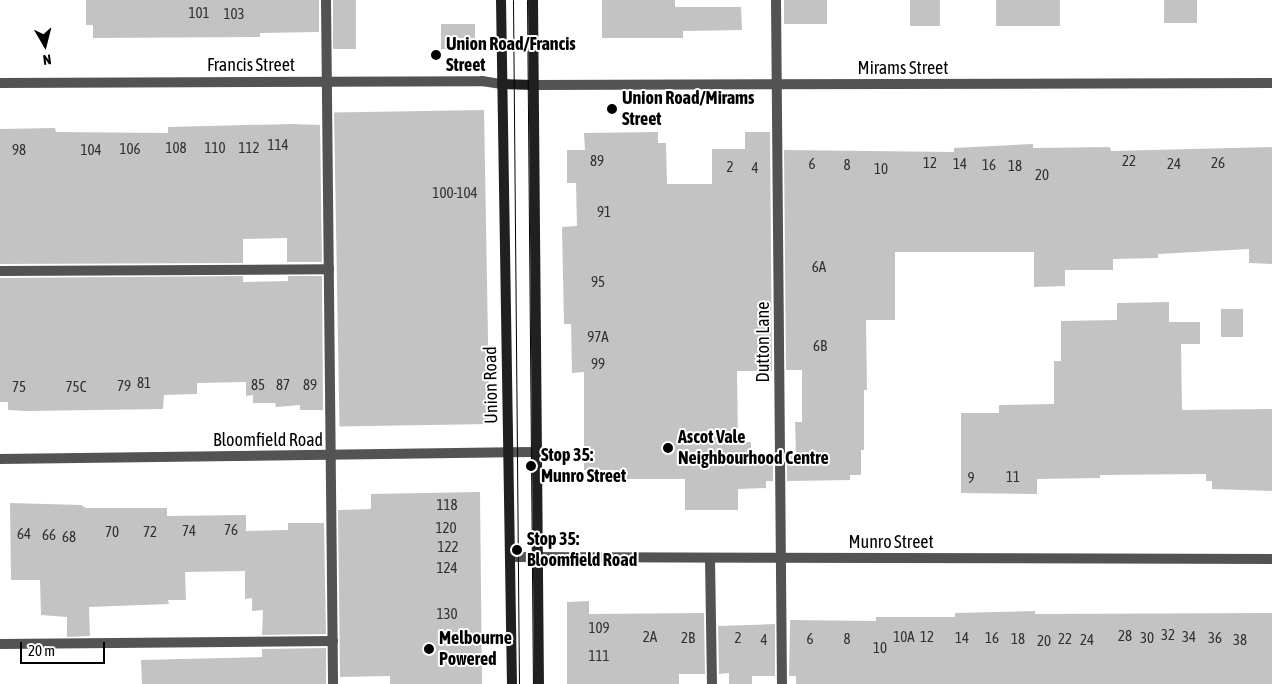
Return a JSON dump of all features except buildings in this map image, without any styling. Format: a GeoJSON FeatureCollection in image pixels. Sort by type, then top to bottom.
{"type":"FeatureCollection","features":[{"type":"Feature","properties":{"kind":"street"},"geometry":{"type":"LineString","coordinates":[[326,0],[333,684]]}},
{"type":"Feature","properties":{"kind":"street","name":"Union Road"},"geometry":{"type":"LineString","coordinates":[[501,0],[512,684]]}},
{"type":"Feature","properties":{"kind":"street"},"geometry":{"type":"LineString","coordinates":[[533,0],[539,684]]}},
{"type":"Feature","properties":{"kind":"street","name":"Dutton Lane"},"geometry":{"type":"LineString","coordinates":[[776,0],[782,684]]}},
{"type":"Feature","properties":{"kind":"street","name":"Francis Street"},"geometry":{"type":"LineString","coordinates":[[0,83],[482,81],[502,84]]}},
{"type":"Feature","properties":{"kind":"street"},"geometry":{"type":"LineString","coordinates":[[502,84],[534,84]]}},
{"type":"Feature","properties":{"kind":"street","name":"Mirams Street"},"geometry":{"type":"LineString","coordinates":[[534,84],[1272,84]]}},
{"type":"Feature","properties":{"kind":"street"},"geometry":{"type":"LineString","coordinates":[[0,271],[329,269]]}},
{"type":"Feature","properties":{"kind":"street","name":"Bloomfield Road"},"geometry":{"type":"LineString","coordinates":[[0,459],[537,452]]}},
{"type":"Feature","properties":{"kind":"street","name":"Munro Street"},"geometry":{"type":"LineString","coordinates":[[510,557],[1272,559]]}},
{"type":"Feature","properties":{"kind":"street"},"geometry":{"type":"LineString","coordinates":[[710,558],[712,684]]}},
{"type":"Feature","properties":{"kind":"street"},"geometry":{"type":"LineString","coordinates":[[0,644],[333,641]]}},
{"type":"Feature","properties":{"kind":"tram line"},"geometry":{"type":"LineString","coordinates":[[513,0],[519,684]]}},
{"type":"Feature","properties":{"kind":"tram line"},"geometry":{"type":"LineString","coordinates":[[527,0],[533,684]]}},
{"type":"Feature","properties":{"kind":"place","name":"Union Road/Francis Street"},"geometry":{"type":"Point","coordinates":[436,55]}},
{"type":"Feature","properties":{"kind":"place","name":"Union Road/Mirams Street"},"geometry":{"type":"Point","coordinates":[612,109]}},
{"type":"Feature","properties":{"kind":"place","name":"Ascot Vale Neighbourhood Centre"},"geometry":{"type":"Point","coordinates":[668,448]}},
{"type":"Feature","properties":{"kind":"place","name":"Stop 35: Munro Street"},"geometry":{"type":"Point","coordinates":[531,466]}},
{"type":"Feature","properties":{"kind":"place","name":"Stop 35: Bloomfield Road"},"geometry":{"type":"Point","coordinates":[517,550]}},
{"type":"Feature","properties":{"kind":"place","name":"Melbourne Powered"},"geometry":{"type":"Point","coordinates":[429,649]}}]}
